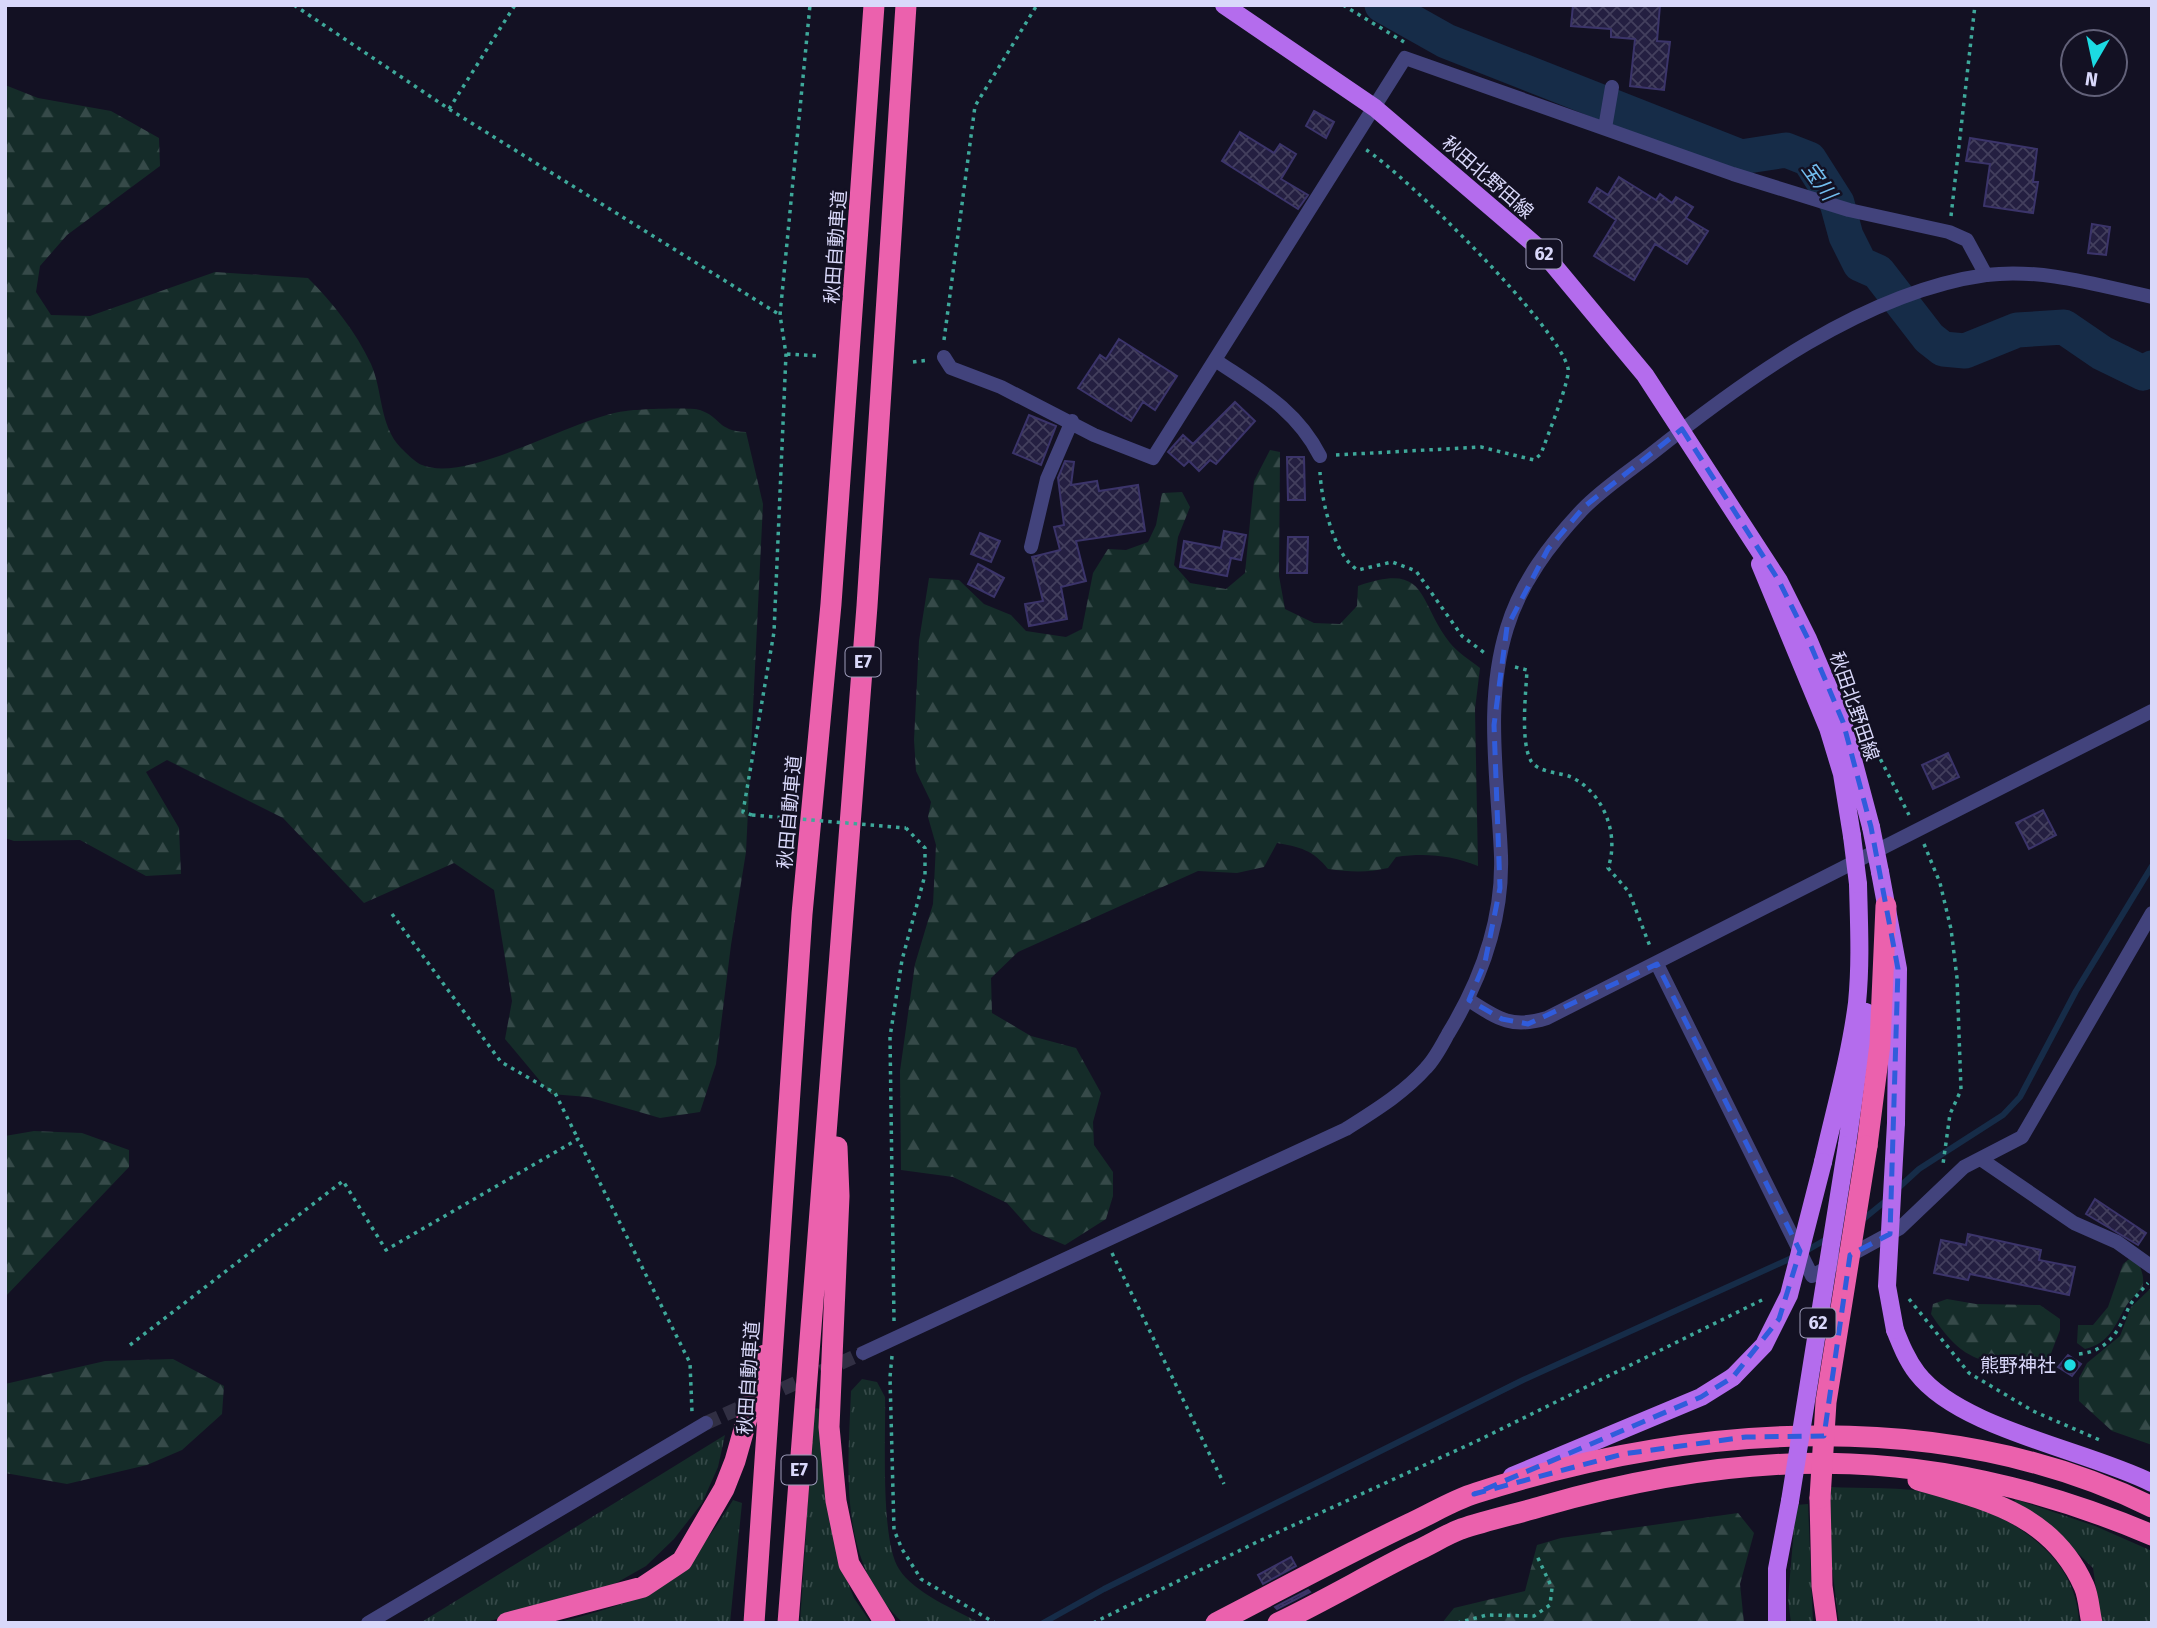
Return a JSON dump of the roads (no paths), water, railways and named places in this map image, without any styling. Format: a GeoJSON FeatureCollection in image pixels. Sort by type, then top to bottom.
{"type":"FeatureCollection","features":[{"type":"Feature","properties":{"kind":"highway","name":"秋田自動車道"},"geometry":{"type":"LineString","coordinates":[[754,1623],[802,914],[831,604],[874,5]]}},
{"type":"Feature","properties":{"kind":"highway","name":"E7"},"geometry":{"type":"LineString","coordinates":[[788,1623],[834,1067],[892,252],[906,5]]}},
{"type":"Feature","properties":{"kind":"highway"},"geometry":{"type":"LineString","coordinates":[[1827,1623],[1822,1586],[1821,1498],[1826,1402],[1857,1145],[1881,1044],[1886,906]]}},
{"type":"Feature","properties":{"kind":"highway"},"geometry":{"type":"LineString","coordinates":[[834,1067],[839,1196],[829,1427],[836,1502],[849,1563],[885,1623]]}},
{"type":"Feature","properties":{"kind":"highway"},"geometry":{"type":"LineString","coordinates":[[507,1623],[643,1587],[681,1561],[705,1526],[732,1471],[775,1320]]}},
{"type":"Feature","properties":{"kind":"highway"},"geometry":{"type":"LineString","coordinates":[[1216,1623],[1374,1541],[1474,1494],[1623,1454],[1746,1437],[1841,1435],[1938,1444],[2009,1458],[2067,1474],[2152,1507]]}},
{"type":"Feature","properties":{"kind":"highway"},"geometry":{"type":"LineString","coordinates":[[1278,1623],[1460,1530],[1639,1480],[1754,1465],[1838,1461],[1928,1469],[1998,1483],[2112,1518],[2152,1535]]}},
{"type":"Feature","properties":{"kind":"highway"},"geometry":{"type":"LineString","coordinates":[[1838,1461],[1962,1493],[2029,1518],[2065,1555],[2085,1587],[2092,1623]]}},
{"type":"Feature","properties":{"kind":"main road","name":"秋田北野田線"},"geometry":{"type":"LineString","coordinates":[[1224,5],[1375,108],[1541,250],[1645,375],[1779,581],[1808,639],[1843,722],[1871,827],[1886,906]]}},
{"type":"Feature","properties":{"kind":"main road","name":"秋田北野田線"},"geometry":{"type":"LineString","coordinates":[[1749,534],[1768,588],[1828,728],[1842,774],[1858,884]]}},
{"type":"Feature","properties":{"kind":"main road","name":"62"},"geometry":{"type":"LineString","coordinates":[[1777,1623],[1777,1569],[1857,1145],[1870,978],[1869,933],[1858,884]]}},
{"type":"Feature","properties":{"kind":"main road"},"geometry":{"type":"LineString","coordinates":[[1474,1494],[1553,1457],[1701,1397],[1733,1377],[1764,1345],[1789,1295],[1849,1054],[1857,1003],[1860,949],[1858,884]]}},
{"type":"Feature","properties":{"kind":"main road","name":"62"},"geometry":{"type":"LineString","coordinates":[[1886,906],[1898,970],[1896,1123],[1887,1286],[1895,1330],[1903,1351],[1918,1374],[1940,1395],[1989,1422],[2152,1483]]}},
{"type":"Feature","properties":{"kind":"street"},"geometry":{"type":"LineString","coordinates":[[944,357],[951,368],[1072,421],[1094,435],[1153,458],[1405,58],[1733,174],[1849,210],[1949,232],[1967,240],[1986,275]]}},
{"type":"Feature","properties":{"kind":"street"},"geometry":{"type":"LineString","coordinates":[[1605,128],[1612,87]]}},
{"type":"Feature","properties":{"kind":"street"},"geometry":{"type":"LineString","coordinates":[[863,1353],[1346,1129],[1387,1102],[1427,1067],[1469,1000],[1485,962],[1500,888],[1494,724],[1498,664],[1520,593],[1548,549],[1585,506],[1682,429],[1774,366],[1863,313],[1924,290],[1986,275],[2047,274],[2152,297]]}},
{"type":"Feature","properties":{"kind":"street"},"geometry":{"type":"LineString","coordinates":[[1215,360],[1279,403],[1307,432],[1320,456]]}},
{"type":"Feature","properties":{"kind":"street"},"geometry":{"type":"LineString","coordinates":[[1031,547],[1047,479],[1072,421]]}},
{"type":"Feature","properties":{"kind":"street"},"geometry":{"type":"LineString","coordinates":[[1469,1000],[1502,1020],[1528,1024],[1547,1018],[2152,711]]}},
{"type":"Feature","properties":{"kind":"street"},"geometry":{"type":"LineString","coordinates":[[1657,964],[1812,1276],[1900,1228],[1965,1167],[2022,1137],[2152,913]]}},
{"type":"Feature","properties":{"kind":"street"},"geometry":{"type":"LineString","coordinates":[[1982,1160],[2074,1223],[2117,1242],[2152,1267]]}},
{"type":"Feature","properties":{"kind":"street"},"geometry":{"type":"LineString","coordinates":[[368,1623],[700,1426]]}},
{"type":"Feature","properties":{"kind":"waterway","name":"宝川"},"geometry":{"type":"LineString","coordinates":[[1382,5],[1446,41],[1741,157],[1786,150],[1809,159],[1837,203],[1846,236],[1860,264],[1878,272],[1929,338],[1943,349],[1965,351],[2017,330],[2064,327],[2102,353],[2143,373],[2152,368]]}},
{"type":"Feature","properties":{"kind":"waterway"},"geometry":{"type":"LineString","coordinates":[[1895,1191],[1919,1169],[2003,1115],[2020,1097],[2076,991],[2152,866]]}},
{"type":"Feature","properties":{"kind":"waterway"},"geometry":{"type":"LineString","coordinates":[[1861,1221],[1888,1199]]}},
{"type":"Feature","properties":{"kind":"waterway"},"geometry":{"type":"LineString","coordinates":[[1806,1251],[1830,1237]]}},
{"type":"Feature","properties":{"kind":"waterway"},"geometry":{"type":"LineString","coordinates":[[1043,1623],[1104,1589],[1523,1380],[1796,1256]]}},
{"type":"Feature","properties":{"kind":"tunnel"},"geometry":{"type":"LineString","coordinates":[[706,1423],[863,1353]]}},
{"type":"Feature","properties":{"kind":"place","name":"熊野神社"},"geometry":{"type":"Point","coordinates":[2070,1365]}}]}
